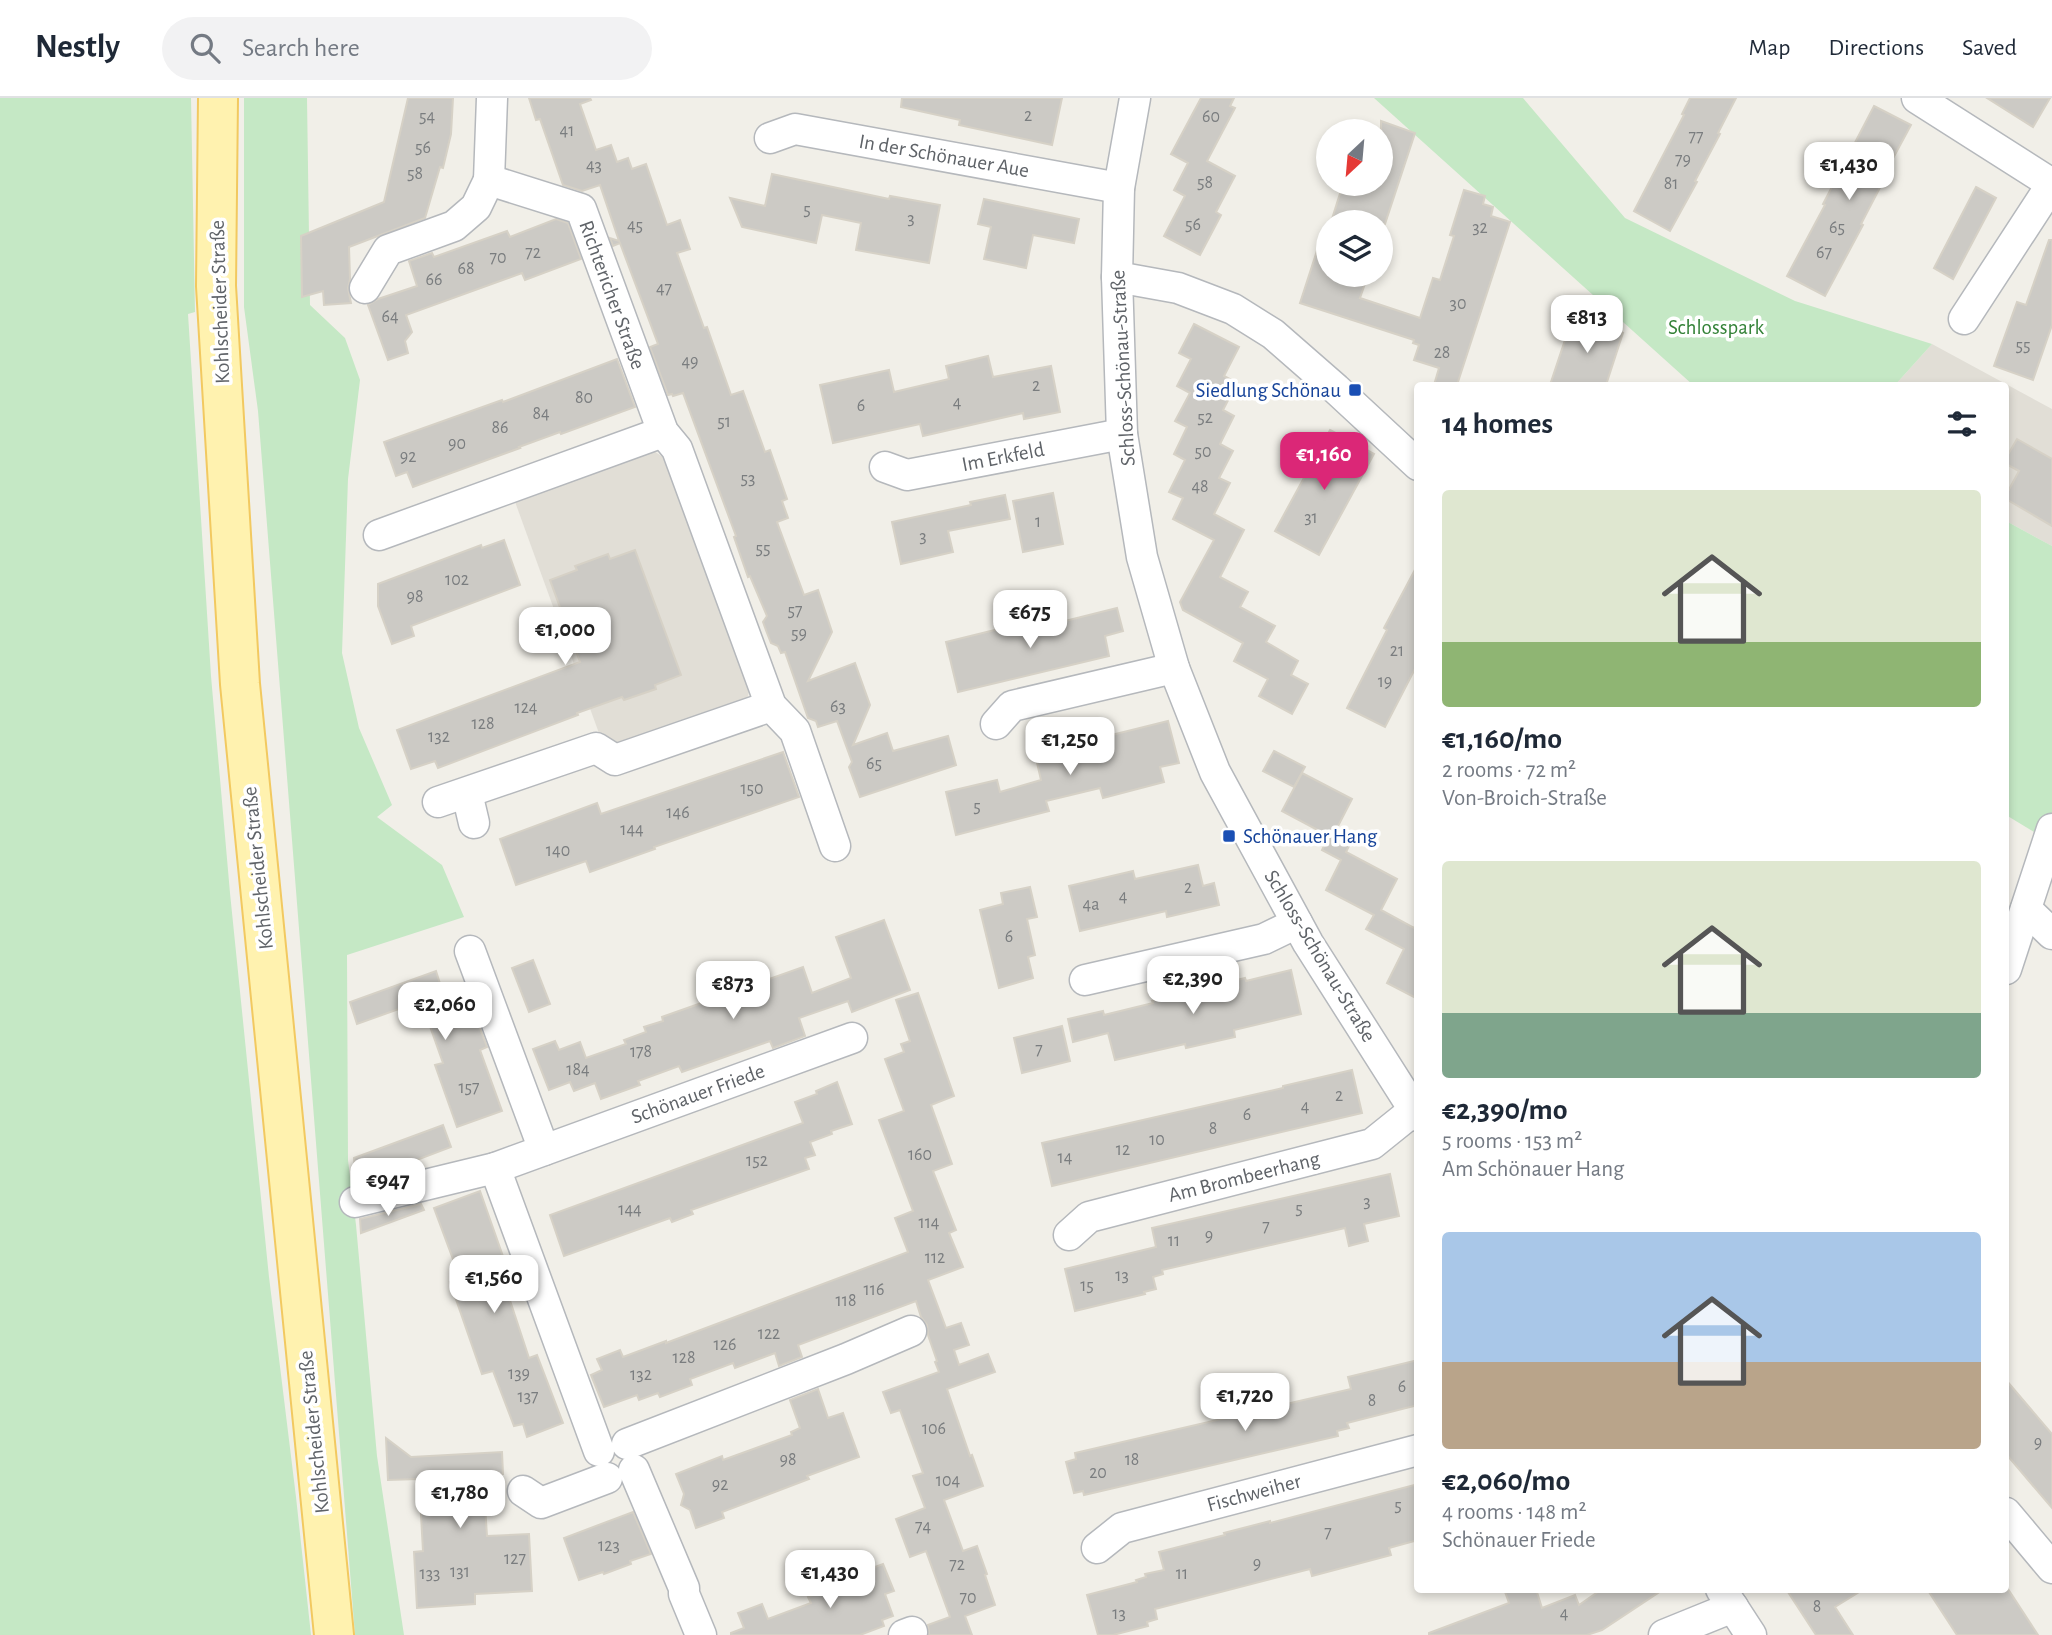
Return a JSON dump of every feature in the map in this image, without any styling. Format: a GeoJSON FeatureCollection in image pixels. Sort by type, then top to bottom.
{"type":"FeatureCollection","features":[{"type":"Feature","properties":{"kind":"main road","name":"Kohlscheider Straße"},"geometry":{"type":"LineString","coordinates":[[218,98],[216,286],[240,684],[334,1635]]}},
{"type":"Feature","properties":{"kind":"street"},"geometry":{"type":"LineString","coordinates":[[365,288],[388,250],[454,226],[476,206],[489,180],[492,98]]}},
{"type":"Feature","properties":{"kind":"street","name":"Schloss-Schönau-Straße"},"geometry":{"type":"LineString","coordinates":[[1135,98],[1119,188],[1117,277],[1122,435],[1142,556],[1174,668],[1215,772],[1297,923],[1414,1108]]}},
{"type":"Feature","properties":{"kind":"street"},"geometry":{"type":"LineString","coordinates":[[1917,98],[2052,184],[1964,320]]}},
{"type":"Feature","properties":{"kind":"street","name":"In der Schönauer Aue"},"geometry":{"type":"LineString","coordinates":[[770,138],[795,129],[1119,188]]}},
{"type":"Feature","properties":{"kind":"street","name":"Richtericher Straße"},"geometry":{"type":"LineString","coordinates":[[489,180],[581,209],[663,432],[677,449],[771,706],[796,731],[835,846]]}},
{"type":"Feature","properties":{"kind":"street"},"geometry":{"type":"LineString","coordinates":[[1117,277],[1178,288],[1233,309],[1273,334],[1414,461]]}},
{"type":"Feature","properties":{"kind":"street"},"geometry":{"type":"LineString","coordinates":[[379,535],[663,432]]}},
{"type":"Feature","properties":{"kind":"street","name":"Im Erkfeld"},"geometry":{"type":"LineString","coordinates":[[885,467],[907,475],[1122,435]]}},
{"type":"Feature","properties":{"kind":"street"},"geometry":{"type":"LineString","coordinates":[[996,724],[1013,706],[1174,668]]}},
{"type":"Feature","properties":{"kind":"street"},"geometry":{"type":"LineString","coordinates":[[438,802],[596,748],[615,760],[771,706]]}},
{"type":"Feature","properties":{"kind":"street"},"geometry":{"type":"LineString","coordinates":[[467,793],[474,823]]}},
{"type":"Feature","properties":{"kind":"street"},"geometry":{"type":"LineString","coordinates":[[2009,960],[2052,829]]}},
{"type":"Feature","properties":{"kind":"street"},"geometry":{"type":"LineString","coordinates":[[2026,909],[2052,934]]}},
{"type":"Feature","properties":{"kind":"street"},"geometry":{"type":"LineString","coordinates":[[1085,981],[1264,939],[1297,923]]}},
{"type":"Feature","properties":{"kind":"street"},"geometry":{"type":"LineString","coordinates":[[470,951],[544,1150]]}},
{"type":"Feature","properties":{"kind":"street","name":"Schönauer Friede"},"geometry":{"type":"LineString","coordinates":[[355,1202],[495,1168],[852,1038]]}},
{"type":"Feature","properties":{"kind":"street","name":"Am Brombeerhang"},"geometry":{"type":"LineString","coordinates":[[1069,1235],[1089,1217],[1372,1144],[1414,1112]]}},
{"type":"Feature","properties":{"kind":"street"},"geometry":{"type":"LineString","coordinates":[[495,1168],[617,1461],[684,1588],[701,1635]]}},
{"type":"Feature","properties":{"kind":"street"},"geometry":{"type":"LineString","coordinates":[[523,1491],[541,1503],[617,1461],[911,1331]]}},
{"type":"Feature","properties":{"kind":"street","name":"Fischweiher"},"geometry":{"type":"LineString","coordinates":[[1097,1548],[1122,1528],[1414,1451]]}},
{"type":"Feature","properties":{"kind":"street"},"geometry":{"type":"LineString","coordinates":[[2009,1517],[2052,1568]]}},
{"type":"Feature","properties":{"kind":"street"},"geometry":{"type":"LineString","coordinates":[[1664,1635],[1727,1598],[1751,1635]]}},
{"type":"Feature","properties":{"kind":"shaded area"},"geometry":{"type":"Polygon","coordinates":[[[1932,344],[2002,382],[1898,382],[1932,344]]]}},
{"type":"Feature","properties":{"kind":"shaded area"},"geometry":{"type":"Polygon","coordinates":[[[2009,386],[2052,409],[2052,546],[2009,523],[2009,386]]]}},
{"type":"Feature","properties":{"kind":"shaded area"},"geometry":{"type":"Polygon","coordinates":[[[652,450],[666,459],[750,688],[747,699],[615,749],[600,736],[514,499],[652,450]]]}},
{"type":"Feature","properties":{"kind":"green space"},"geometry":{"type":"Polygon","coordinates":[[[0,98],[191,98],[195,312],[188,314],[211,676],[269,1277],[311,1635],[0,1635],[0,98]]]}},
{"type":"Feature","properties":{"kind":"green space"},"geometry":{"type":"Polygon","coordinates":[[[244,98],[307,98],[310,305],[345,338],[360,380],[348,479],[342,653],[359,728],[392,805],[377,817],[442,865],[464,917],[347,955],[348,1160],[377,1456],[404,1635],[355,1635],[258,411],[244,307],[244,98]]]}},
{"type":"Feature","properties":{"kind":"green space","name":"Schlosspark"},"geometry":{"type":"Polygon","coordinates":[[[1374,98],[1523,98],[1625,218],[1795,301],[1932,344],[1898,382],[1690,382],[1374,98]]]}},
{"type":"Feature","properties":{"kind":"green space"},"geometry":{"type":"Polygon","coordinates":[[[2009,523],[2052,546],[2052,843],[2009,817],[2009,523]]]}},
{"type":"Feature","properties":{"kind":"building"},"geometry":{"type":"Polygon","coordinates":[[[408,98],[453,98],[451,134],[443,168],[440,167],[425,218],[349,247],[348,288],[351,303],[324,305],[323,291],[302,297],[301,236],[384,202],[408,98]]]}},
{"type":"Feature","properties":{"kind":"building"},"geometry":{"type":"Polygon","coordinates":[[[529,98],[590,98],[591,100],[580,104],[596,150],[611,145],[617,162],[628,158],[632,169],[646,164],[667,225],[680,220],[690,249],[677,253],[704,328],[707,327],[731,395],[743,391],[765,452],[770,450],[787,499],[782,501],[788,518],[777,522],[804,595],[818,590],[832,632],[808,681],[855,663],[870,705],[853,745],[887,733],[893,751],[948,736],[956,765],[860,797],[849,767],[852,762],[837,721],[818,727],[816,721],[808,718],[785,652],[781,653],[778,646],[771,643],[767,633],[763,622],[767,616],[750,576],[748,577],[734,537],[736,536],[683,393],[668,395],[650,347],[658,344],[620,243],[613,246],[610,238],[619,241],[600,185],[582,191],[563,185],[540,119],[536,120],[529,98]]]}},
{"type":"Feature","properties":{"kind":"building"},"geometry":{"type":"Polygon","coordinates":[[[902,98],[1062,98],[1052,145],[959,125],[960,120],[901,107],[902,98]]]}},
{"type":"Feature","properties":{"kind":"building"},"geometry":{"type":"Polygon","coordinates":[[[1201,98],[1234,98],[1230,106],[1235,108],[1207,161],[1235,176],[1216,212],[1221,215],[1200,255],[1164,236],[1185,196],[1174,190],[1188,163],[1171,154],[1201,98]]]}},
{"type":"Feature","properties":{"kind":"building"},"geometry":{"type":"Polygon","coordinates":[[[1690,98],[1736,98],[1695,181],[1697,182],[1670,231],[1634,211],[1684,115],[1682,114],[1690,98]]]}},
{"type":"Feature","properties":{"kind":"building"},"geometry":{"type":"Polygon","coordinates":[[[1987,98],[2050,98],[2033,127],[1987,98]]]}},
{"type":"Feature","properties":{"kind":"building"},"geometry":{"type":"Polygon","coordinates":[[[1874,106],[1911,125],[1825,296],[1787,276],[1874,106]]]}},
{"type":"Feature","properties":{"kind":"building"},"geometry":{"type":"Polygon","coordinates":[[[1393,125],[1415,133],[1390,210],[1335,210],[1339,196],[1393,196],[1393,125]]]}},
{"type":"Feature","properties":{"kind":"building"},"geometry":{"type":"Polygon","coordinates":[[[772,174],[889,199],[890,196],[940,205],[929,263],[856,250],[861,223],[822,215],[816,243],[742,227],[730,198],[765,206],[772,174]]]}},
{"type":"Feature","properties":{"kind":"building"},"geometry":{"type":"Polygon","coordinates":[[[1976,187],[1996,198],[1953,279],[1934,268],[1976,187]]]}},
{"type":"Feature","properties":{"kind":"building"},"geometry":{"type":"Polygon","coordinates":[[[1464,190],[1485,196],[1483,204],[1493,207],[1491,216],[1510,222],[1458,382],[1435,382],[1439,368],[1414,360],[1419,345],[1413,343],[1414,340],[1300,303],[1316,254],[1316,287],[1364,287],[1360,298],[1420,318],[1433,278],[1440,280],[1454,236],[1450,235],[1464,190]]]}},
{"type":"Feature","properties":{"kind":"building"},"geometry":{"type":"Polygon","coordinates":[[[984,199],[1079,219],[1074,243],[1033,235],[1026,268],[984,259],[991,227],[978,224],[984,199]]]}},
{"type":"Feature","properties":{"kind":"building"},"geometry":{"type":"Polygon","coordinates":[[[556,219],[568,223],[581,259],[525,280],[522,273],[406,315],[412,332],[405,341],[408,353],[388,360],[368,305],[417,286],[409,261],[432,253],[434,257],[507,231],[510,237],[556,219]]]}},
{"type":"Feature","properties":{"kind":"building"},"geometry":{"type":"Polygon","coordinates":[[[2049,240],[2052,240],[2052,325],[2033,380],[1994,366],[2017,302],[2026,305],[2049,240]]]}},
{"type":"Feature","properties":{"kind":"building"},"geometry":{"type":"Polygon","coordinates":[[[1573,316],[1623,333],[1607,382],[1551,382],[1573,316]]]}},
{"type":"Feature","properties":{"kind":"building"},"geometry":{"type":"Polygon","coordinates":[[[1194,324],[1239,347],[1224,376],[1237,383],[1223,410],[1234,416],[1220,444],[1233,451],[1219,478],[1230,483],[1214,514],[1244,530],[1220,577],[1248,592],[1240,607],[1275,626],[1266,642],[1298,661],[1291,675],[1308,684],[1292,714],[1259,696],[1268,679],[1234,661],[1243,643],[1183,610],[1180,602],[1214,540],[1173,519],[1183,498],[1169,492],[1185,460],[1174,454],[1187,427],[1175,421],[1190,393],[1177,386],[1191,359],[1179,353],[1194,324]]]}},
{"type":"Feature","properties":{"kind":"building"},"geometry":{"type":"Polygon","coordinates":[[[988,356],[993,377],[1051,366],[1060,412],[1024,419],[1023,413],[923,436],[920,424],[833,443],[820,385],[889,370],[894,392],[949,379],[946,366],[988,356]]]}},
{"type":"Feature","properties":{"kind":"building"},"geometry":{"type":"Polygon","coordinates":[[[617,359],[635,407],[413,487],[407,472],[396,476],[384,442],[502,400],[503,402],[617,359]]]}},
{"type":"Feature","properties":{"kind":"building"},"geometry":{"type":"Polygon","coordinates":[[[1330,430],[1374,454],[1319,555],[1275,531],[1330,430]]]}},
{"type":"Feature","properties":{"kind":"building"},"geometry":{"type":"Polygon","coordinates":[[[2017,439],[2052,459],[2052,526],[2009,501],[2009,489],[2019,471],[2009,466],[2009,453],[2017,439]]]}},
{"type":"Feature","properties":{"kind":"building"},"geometry":{"type":"Polygon","coordinates":[[[1053,493],[1063,544],[1023,552],[1013,501],[1053,493]]]}},
{"type":"Feature","properties":{"kind":"building"},"geometry":{"type":"Polygon","coordinates":[[[1005,495],[1010,519],[948,531],[953,552],[901,564],[892,522],[1005,495]]]}},
{"type":"Feature","properties":{"kind":"building"},"geometry":{"type":"Polygon","coordinates":[[[504,540],[520,585],[411,626],[414,636],[392,644],[378,606],[378,584],[481,545],[482,548],[504,540]]]}},
{"type":"Feature","properties":{"kind":"building"},"geometry":{"type":"Polygon","coordinates":[[[635,550],[681,675],[655,685],[656,689],[624,700],[622,697],[577,713],[578,715],[438,768],[435,761],[411,769],[397,730],[580,662],[550,580],[577,570],[575,566],[608,554],[610,559],[635,550]]]}},
{"type":"Feature","properties":{"kind":"building"},"geometry":{"type":"Polygon","coordinates":[[[1414,572],[1414,671],[1385,727],[1347,708],[1387,630],[1384,628],[1414,572]]]}},
{"type":"Feature","properties":{"kind":"building"},"geometry":{"type":"Polygon","coordinates":[[[1117,608],[1123,631],[1105,636],[1109,656],[958,692],[946,642],[1011,626],[1013,634],[1117,608]]]}},
{"type":"Feature","properties":{"kind":"building"},"geometry":{"type":"Polygon","coordinates":[[[1168,721],[1179,763],[1160,767],[1164,782],[1103,798],[1100,788],[1046,801],[1049,811],[956,835],[946,792],[997,780],[1000,792],[1041,780],[1035,754],[1168,721]]]}},
{"type":"Feature","properties":{"kind":"building"},"geometry":{"type":"Polygon","coordinates":[[[1274,751],[1305,767],[1294,787],[1263,771],[1274,751]]]}},
{"type":"Feature","properties":{"kind":"building"},"geometry":{"type":"Polygon","coordinates":[[[783,752],[799,797],[590,872],[586,861],[516,885],[500,839],[597,803],[601,814],[783,752]]]}},
{"type":"Feature","properties":{"kind":"building"},"geometry":{"type":"Polygon","coordinates":[[[1302,773],[1352,799],[1336,830],[1353,838],[1346,852],[1397,879],[1381,910],[1414,928],[1414,997],[1387,983],[1404,949],[1366,929],[1374,915],[1326,890],[1341,860],[1322,850],[1329,836],[1282,811],[1302,773]]]}},
{"type":"Feature","properties":{"kind":"building"},"geometry":{"type":"Polygon","coordinates":[[[1198,865],[1203,886],[1214,883],[1219,905],[1167,917],[1166,911],[1080,931],[1069,886],[1133,871],[1135,879],[1198,865]]]}},
{"type":"Feature","properties":{"kind":"building"},"geometry":{"type":"Polygon","coordinates":[[[1030,887],[1037,917],[1027,919],[1035,955],[1028,957],[1033,978],[999,988],[980,910],[1003,904],[1001,893],[1030,887]]]}},
{"type":"Feature","properties":{"kind":"building"},"geometry":{"type":"Polygon","coordinates":[[[884,920],[910,990],[852,1012],[848,1001],[799,1018],[805,1036],[773,1048],[770,1041],[682,1072],[679,1066],[638,1081],[640,1085],[601,1099],[595,1083],[574,1091],[570,1082],[549,1090],[533,1049],[555,1041],[559,1050],[580,1042],[586,1058],[626,1044],[624,1040],[646,1032],[644,1027],[663,1021],[662,1017],[803,967],[812,993],[851,978],[836,937],[884,920]]]}},
{"type":"Feature","properties":{"kind":"building"},"geometry":{"type":"Polygon","coordinates":[[[533,960],[550,1004],[529,1012],[512,968],[533,960]]]}},
{"type":"Feature","properties":{"kind":"building"},"geometry":{"type":"Polygon","coordinates":[[[1291,970],[1301,1014],[1234,1030],[1235,1037],[1186,1048],[1185,1044],[1115,1060],[1108,1033],[1073,1042],[1068,1019],[1103,1011],[1104,1015],[1245,978],[1246,981],[1291,970]]]}},
{"type":"Feature","properties":{"kind":"building"},"geometry":{"type":"Polygon","coordinates":[[[436,971],[443,993],[464,986],[487,1047],[480,1050],[502,1111],[457,1127],[435,1065],[443,1063],[421,1001],[357,1024],[350,1002],[436,971]]]}},
{"type":"Feature","properties":{"kind":"building"},"geometry":{"type":"Polygon","coordinates":[[[918,993],[954,1096],[931,1105],[952,1164],[933,1171],[956,1230],[949,1233],[963,1267],[928,1280],[946,1328],[961,1323],[969,1345],[954,1350],[959,1365],[988,1354],[995,1372],[947,1389],[983,1486],[944,1500],[963,1551],[977,1546],[995,1605],[965,1616],[972,1635],[929,1635],[928,1625],[950,1617],[926,1551],[910,1557],[896,1519],[925,1508],[913,1476],[923,1473],[900,1410],[891,1413],[883,1392],[939,1372],[927,1325],[921,1317],[916,1301],[798,1345],[802,1357],[779,1366],[775,1353],[735,1368],[733,1363],[690,1379],[692,1385],[660,1397],[658,1393],[639,1400],[637,1395],[604,1407],[591,1375],[602,1370],[597,1359],[620,1350],[623,1357],[666,1343],[908,1252],[895,1218],[913,1211],[879,1120],[904,1111],[885,1059],[904,1052],[901,1044],[910,1041],[896,1000],[918,993]]]}},
{"type":"Feature","properties":{"kind":"building"},"geometry":{"type":"Polygon","coordinates":[[[1062,1026],[1070,1061],[1022,1073],[1014,1038],[1062,1026]]]}},
{"type":"Feature","properties":{"kind":"building"},"geometry":{"type":"Polygon","coordinates":[[[1352,1070],[1362,1113],[1052,1186],[1042,1143],[1352,1070]]]}},
{"type":"Feature","properties":{"kind":"building"},"geometry":{"type":"Polygon","coordinates":[[[837,1082],[852,1124],[810,1142],[815,1155],[805,1158],[809,1169],[691,1210],[693,1214],[672,1222],[670,1218],[564,1256],[550,1215],[803,1123],[795,1102],[817,1094],[816,1091],[837,1082]]]}},
{"type":"Feature","properties":{"kind":"building"},"geometry":{"type":"Polygon","coordinates":[[[443,1125],[451,1147],[406,1164],[409,1171],[356,1183],[354,1158],[443,1125]]]}},
{"type":"Feature","properties":{"kind":"building"},"geometry":{"type":"Polygon","coordinates":[[[1390,1174],[1399,1216],[1364,1224],[1368,1241],[1349,1246],[1345,1228],[1162,1270],[1163,1274],[1153,1277],[1156,1289],[1075,1311],[1065,1269],[1156,1247],[1152,1228],[1390,1174]]]}},
{"type":"Feature","properties":{"kind":"building"},"geometry":{"type":"Polygon","coordinates":[[[480,1191],[505,1262],[498,1264],[529,1358],[537,1355],[563,1423],[527,1437],[523,1424],[514,1426],[493,1371],[482,1374],[450,1282],[460,1278],[434,1208],[480,1191]]]}},
{"type":"Feature","properties":{"kind":"building"},"geometry":{"type":"Polygon","coordinates":[[[421,1204],[424,1210],[361,1233],[360,1219],[421,1204]]]}},
{"type":"Feature","properties":{"kind":"building"},"geometry":{"type":"Polygon","coordinates":[[[1414,1361],[1414,1406],[1347,1423],[1349,1428],[1337,1431],[1338,1436],[1084,1495],[1083,1491],[1074,1493],[1066,1462],[1076,1459],[1075,1453],[1351,1389],[1348,1377],[1414,1361]]]}},
{"type":"Feature","properties":{"kind":"building"},"geometry":{"type":"Polygon","coordinates":[[[2009,1384],[2052,1434],[2052,1508],[2009,1458],[2009,1384]]]}},
{"type":"Feature","properties":{"kind":"building"},"geometry":{"type":"Polygon","coordinates":[[[818,1389],[828,1418],[843,1413],[859,1457],[722,1512],[724,1518],[696,1528],[690,1510],[681,1505],[684,1494],[676,1474],[722,1456],[723,1460],[792,1435],[791,1432],[800,1428],[790,1400],[818,1389]]]}},
{"type":"Feature","properties":{"kind":"building"},"geometry":{"type":"Polygon","coordinates":[[[386,1438],[411,1457],[502,1452],[503,1474],[483,1475],[487,1536],[529,1534],[532,1591],[475,1594],[475,1604],[417,1608],[414,1552],[423,1551],[419,1479],[388,1480],[386,1438]]]}},
{"type":"Feature","properties":{"kind":"building"},"geometry":{"type":"Polygon","coordinates":[[[1414,1485],[1414,1541],[1389,1548],[1391,1555],[1312,1576],[1310,1569],[1155,1609],[1157,1619],[1147,1622],[1148,1626],[1113,1635],[1098,1635],[1087,1595],[1137,1582],[1136,1580],[1146,1577],[1145,1574],[1164,1570],[1159,1552],[1414,1485]]]}},
{"type":"Feature","properties":{"kind":"building"},"geometry":{"type":"Polygon","coordinates":[[[633,1512],[651,1554],[604,1574],[603,1572],[579,1580],[564,1538],[633,1512]]]}},
{"type":"Feature","properties":{"kind":"building"},"geometry":{"type":"Polygon","coordinates":[[[883,1564],[894,1591],[885,1594],[893,1616],[882,1620],[884,1626],[860,1635],[731,1635],[744,1628],[738,1613],[762,1604],[768,1619],[811,1603],[808,1597],[852,1580],[850,1576],[883,1564]]]}},
{"type":"Feature","properties":{"kind":"building"},"geometry":{"type":"Polygon","coordinates":[[[2009,1591],[2038,1635],[1957,1635],[1930,1593],[2009,1593],[2009,1591]]]}},
{"type":"Feature","properties":{"kind":"building"},"geometry":{"type":"Polygon","coordinates":[[[1505,1593],[1537,1593],[1542,1608],[1575,1595],[1579,1605],[1596,1593],[1658,1593],[1602,1630],[1587,1635],[1429,1635],[1509,1603],[1505,1593]]]}},
{"type":"Feature","properties":{"kind":"building"},"geometry":{"type":"Polygon","coordinates":[[[1789,1593],[1858,1593],[1835,1607],[1853,1635],[1816,1635],[1789,1593]]]}},
{"type":"Feature","properties":{"kind":"place","name":"Siedlung Schönau"},"geometry":{"type":"Point","coordinates":[1355,390]}},
{"type":"Feature","properties":{"kind":"place","name":"Schönauer Hang"},"geometry":{"type":"Point","coordinates":[1229,836]}}]}
